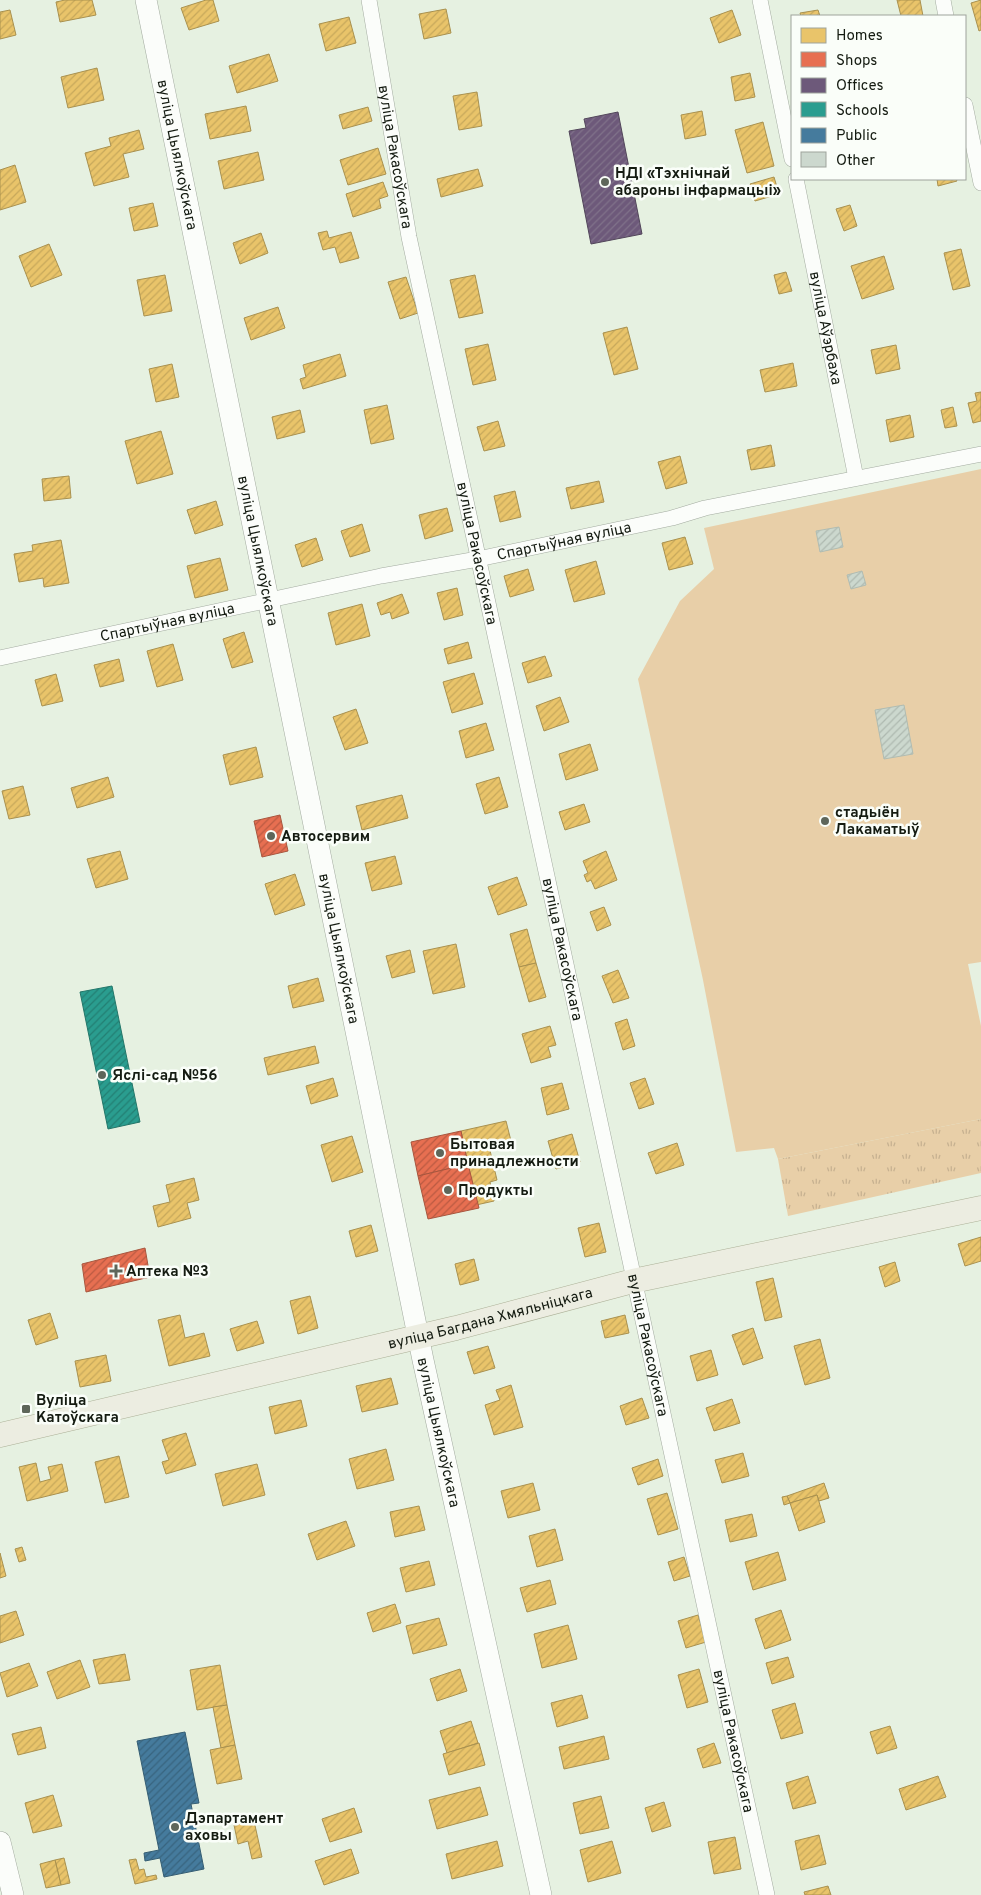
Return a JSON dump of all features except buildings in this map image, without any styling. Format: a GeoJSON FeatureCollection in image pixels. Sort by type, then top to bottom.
{"type":"FeatureCollection","features":[{"type":"Feature","properties":{"kind":"main road","name":"вуліца Багдана Хмяльніцкага"},"geometry":{"type":"LineString","coordinates":[[0,1435],[418,1336],[634,1281],[981,1208]]}},
{"type":"Feature","properties":{"kind":"street","name":"вуліца Цыялкоўскага"},"geometry":{"type":"LineString","coordinates":[[146,0],[418,1336],[541,1895]]}},
{"type":"Feature","properties":{"kind":"street","name":"вуліца Ракасоўскага"},"geometry":{"type":"LineString","coordinates":[[369,0],[409,237],[446,401],[478,559],[767,1895]]}},
{"type":"Feature","properties":{"kind":"street"},"geometry":{"type":"LineString","coordinates":[[760,0],[791,154]]}},
{"type":"Feature","properties":{"kind":"street"},"geometry":{"type":"LineString","coordinates":[[943,0],[946,15]]}},
{"type":"Feature","properties":{"kind":"street"},"geometry":{"type":"LineString","coordinates":[[966,110],[981,182]]}},
{"type":"Feature","properties":{"kind":"street","name":"вуліца Аўэрбаха"},"geometry":{"type":"LineString","coordinates":[[796,180],[856,478]]}},
{"type":"Feature","properties":{"kind":"street","name":"Спартыўная вуліца"},"geometry":{"type":"LineString","coordinates":[[0,658],[381,576],[478,559],[672,518],[705,508],[981,454]]}},
{"type":"Feature","properties":{"kind":"street"},"geometry":{"type":"LineString","coordinates":[[0,1842],[13,1895]]}},
{"type":"Feature","properties":{"kind":"green space","name":"стадыён Лакаматыў"},"geometry":{"type":"Polygon","coordinates":[[[981,469],[981,962],[968,964],[981,1026],[981,1119],[778,1159],[774,1148],[736,1152],[703,980],[638,679],[680,601],[714,569],[704,528],[981,469]]]}},
{"type":"Feature","properties":{"kind":"green space"},"geometry":{"type":"Polygon","coordinates":[[[981,1119],[981,1173],[788,1216],[778,1159],[981,1119]]]}},
{"type":"Feature","properties":{"kind":"place","name":"НДІ «Тэхнічнай абароны інфармацыі»"},"geometry":{"type":"Point","coordinates":[605,182]}},
{"type":"Feature","properties":{"kind":"place","name":"стадыён Лакаматыў"},"geometry":{"type":"Point","coordinates":[825,821]}},
{"type":"Feature","properties":{"kind":"place","name":"Автосервим"},"geometry":{"type":"Point","coordinates":[271,836]}},
{"type":"Feature","properties":{"kind":"place","name":"Яслі-сад №56"},"geometry":{"type":"Point","coordinates":[102,1075]}},
{"type":"Feature","properties":{"kind":"place","name":"Бытовая принадлежности"},"geometry":{"type":"Point","coordinates":[440,1153]}},
{"type":"Feature","properties":{"kind":"place","name":"Продукты"},"geometry":{"type":"Point","coordinates":[448,1190]}},
{"type":"Feature","properties":{"kind":"place","name":"Аптека №3"},"geometry":{"type":"Point","coordinates":[116,1271]}},
{"type":"Feature","properties":{"kind":"place","name":"Вуліца Катоўскага"},"geometry":{"type":"Point","coordinates":[26,1409]}},
{"type":"Feature","properties":{"kind":"place","name":"Дэпартамент аховы"},"geometry":{"type":"Point","coordinates":[175,1827]}}]}
